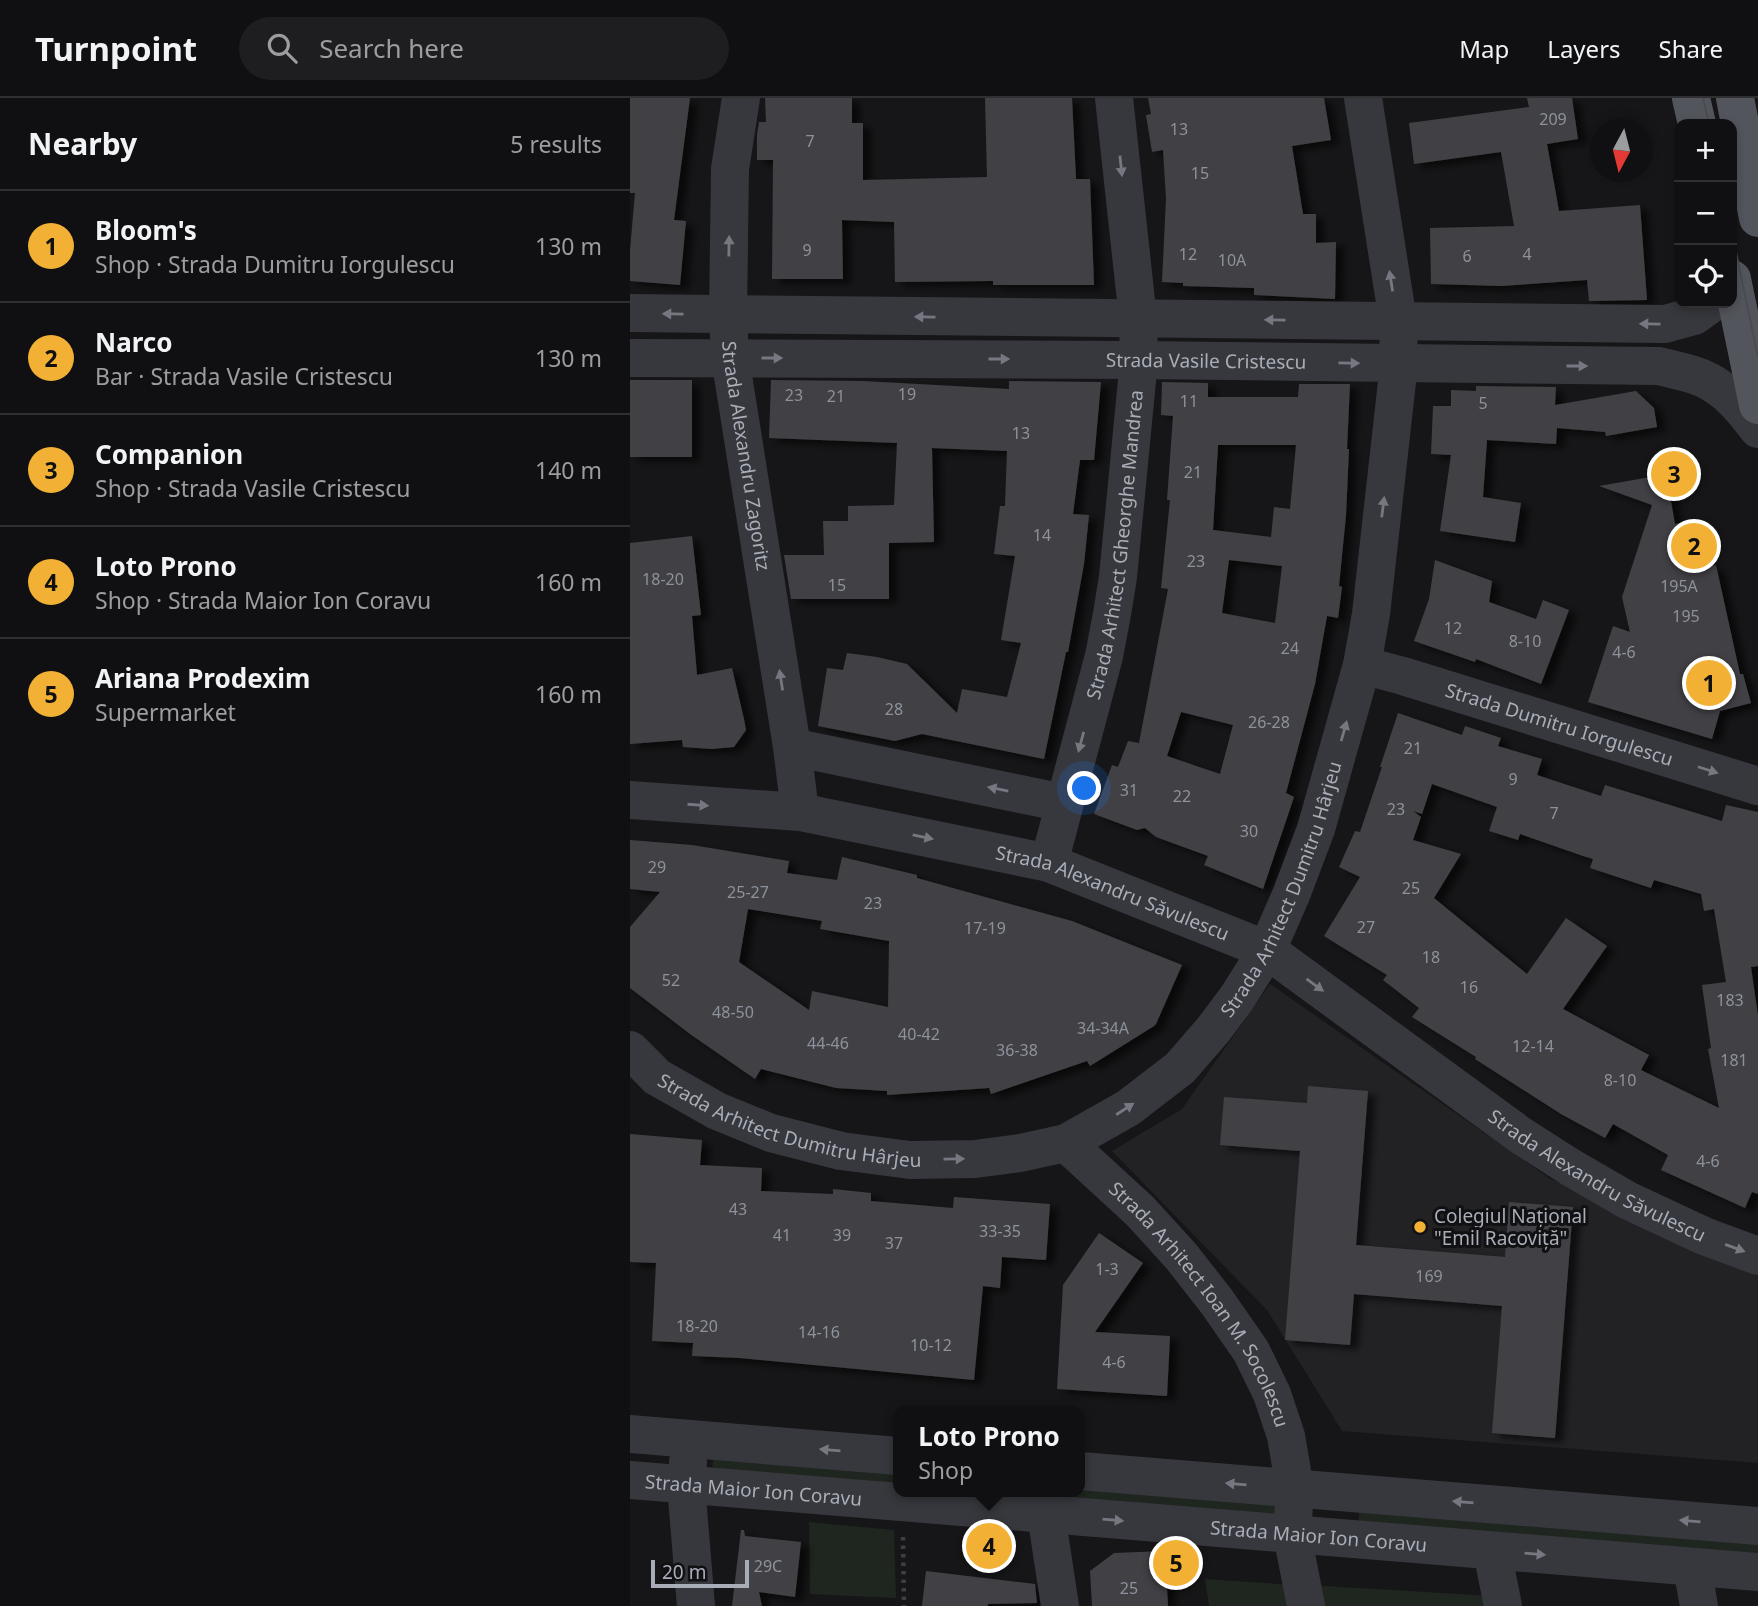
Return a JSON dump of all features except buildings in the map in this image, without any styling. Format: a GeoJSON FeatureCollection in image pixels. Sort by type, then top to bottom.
{"type":"FeatureCollection","features":[{"type":"Feature","properties":{"kind":"main road"},"geometry":{"type":"LineString","coordinates":[[1691,98],[1696,119]]}},
{"type":"Feature","properties":{"kind":"main road"},"geometry":{"type":"LineString","coordinates":[[1735,98],[1758,218]]}},
{"type":"Feature","properties":{"kind":"main road"},"geometry":{"type":"LineString","coordinates":[[1733,308],[1758,405]]}},
{"type":"Feature","properties":{"kind":"street","name":"Strada Alexandru Zagoritz"},"geometry":{"type":"LineString","coordinates":[[741,98],[730,169],[730,357],[800,812]]}},
{"type":"Feature","properties":{"kind":"street","name":"Strada Arhitect Gheorghe Mandrea"},"geometry":{"type":"LineString","coordinates":[[1048,863],[1104,656],[1112,614],[1139,360],[1138,318],[1114,98]]}},
{"type":"Feature","properties":{"kind":"street","name":"Strada Arhitect Dumitru Hârjeu"},"geometry":{"type":"LineString","coordinates":[[630,1051],[643,1084],[771,1133],[841,1151],[910,1160],[975,1159],[1066,1143],[1128,1108],[1180,1068],[1213,1030],[1267,950],[1317,829],[1362,665],[1371,614],[1399,364],[1398,321],[1363,98]]}},
{"type":"Feature","properties":{"kind":"street"},"geometry":{"type":"LineString","coordinates":[[630,313],[1665,324],[1694,316],[1703,308]]}},
{"type":"Feature","properties":{"kind":"street","name":"Strada Vasile Cristescu"},"geometry":{"type":"LineString","coordinates":[[630,358],[1659,366],[1700,377],[1724,389],[1758,429]]}},
{"type":"Feature","properties":{"kind":"street","name":"Strada Dumitru Iorgulescu"},"geometry":{"type":"LineString","coordinates":[[1362,665],[1758,786]]}},
{"type":"Feature","properties":{"kind":"street"},"geometry":{"type":"LineString","coordinates":[[792,747],[1065,803]]}},
{"type":"Feature","properties":{"kind":"street","name":"Strada Alexandru Săvulescu"},"geometry":{"type":"LineString","coordinates":[[630,800],[800,812],[1048,863],[1267,950],[1520,1135],[1570,1167],[1627,1200],[1704,1236],[1758,1256]]}},
{"type":"Feature","properties":{"kind":"street","name":"Strada Arhitect Ioan M. Socolescu"},"geometry":{"type":"LineString","coordinates":[[1066,1143],[1140,1211],[1181,1256],[1251,1351],[1272,1394],[1286,1436],[1295,1489],[1292,1534],[1306,1606]]}},
{"type":"Feature","properties":{"kind":"street"},"geometry":{"type":"LineString","coordinates":[[630,1434],[893,1456]]}},
{"type":"Feature","properties":{"kind":"street"},"geometry":{"type":"LineString","coordinates":[[690,1439],[686,1485],[696,1606]]}},
{"type":"Feature","properties":{"kind":"street"},"geometry":{"type":"LineString","coordinates":[[1085,1471],[1758,1526]]}},
{"type":"Feature","properties":{"kind":"street","name":"Strada Maior Ion Coravu"},"geometry":{"type":"LineString","coordinates":[[630,1480],[903,1503],[1046,1503],[1292,1534],[1758,1572]]}},
{"type":"Feature","properties":{"kind":"street"},"geometry":{"type":"LineString","coordinates":[[1046,1503],[1060,1606]]}},
{"type":"Feature","properties":{"kind":"street"},"geometry":{"type":"LineString","coordinates":[[1492,1551],[1503,1606]]}},
{"type":"Feature","properties":{"kind":"street"},"geometry":{"type":"LineString","coordinates":[[1692,1567],[1699,1606]]}},
{"type":"Feature","properties":{"kind":"path"},"geometry":{"type":"LineString","coordinates":[[903,1503],[904,1606]]}},
{"type":"Feature","properties":{"kind":"shaded area","name":"Colegiul Național \"Emil Racoviță\""},"geometry":{"type":"Polygon","coordinates":[[[1270,984],[1549,1178],[1758,1276],[1758,1463],[1342,1431],[1267,1310],[1112,1151],[1182,1109],[1270,984]]]}},
{"type":"Feature","properties":{"kind":"shaded area"},"geometry":{"type":"Polygon","coordinates":[[[720,1451],[893,1465],[893,1492],[718,1478],[713,1471],[715,1457],[720,1451]]]}},
{"type":"Feature","properties":{"kind":"shaded area"},"geometry":{"type":"Polygon","coordinates":[[[1085,1480],[1276,1499],[1278,1515],[1072,1499],[1085,1497],[1085,1480]]]}},
{"type":"Feature","properties":{"kind":"shaded area"},"geometry":{"type":"Polygon","coordinates":[[[950,1497],[1029,1497],[1023,1503],[950,1497]]]}},
{"type":"Feature","properties":{"kind":"shaded area"},"geometry":{"type":"Polygon","coordinates":[[[1360,1503],[1758,1536],[1758,1563],[1358,1530],[1360,1503]]]}},
{"type":"Feature","properties":{"kind":"shaded area"},"geometry":{"type":"Polygon","coordinates":[[[809,1522],[894,1530],[896,1598],[810,1594],[809,1522]]]}},
{"type":"Feature","properties":{"kind":"shaded area"},"geometry":{"type":"Polygon","coordinates":[[[1205,1579],[1293,1585],[1297,1606],[1209,1606],[1205,1579]]]}},
{"type":"Feature","properties":{"kind":"shaded area"},"geometry":{"type":"Polygon","coordinates":[[[1309,1585],[1492,1596],[1494,1606],[1313,1606],[1309,1585]]]}},
{"type":"Feature","properties":{"kind":"tram line"},"geometry":{"type":"LineString","coordinates":[[1703,98],[1708,119]]}},
{"type":"Feature","properties":{"kind":"tram line"},"geometry":{"type":"LineString","coordinates":[[1735,245],[1758,357]]}},
{"type":"Feature","properties":{"kind":"place","name":"Companion"},"geometry":{"type":"Point","coordinates":[1674,474]}},
{"type":"Feature","properties":{"kind":"place","name":"Narco"},"geometry":{"type":"Point","coordinates":[1694,546]}},
{"type":"Feature","properties":{"kind":"place","name":"Bloom's"},"geometry":{"type":"Point","coordinates":[1709,683]}},
{"type":"Feature","properties":{"kind":"place","name":"Colegiul Național \"Emil Racoviță\""},"geometry":{"type":"Point","coordinates":[1420,1227]}},
{"type":"Feature","properties":{"kind":"place","name":"Loto Prono"},"geometry":{"type":"Point","coordinates":[989,1546]}},
{"type":"Feature","properties":{"kind":"place","name":"Ariana Prodexim"},"geometry":{"type":"Point","coordinates":[1176,1563]}}]}
